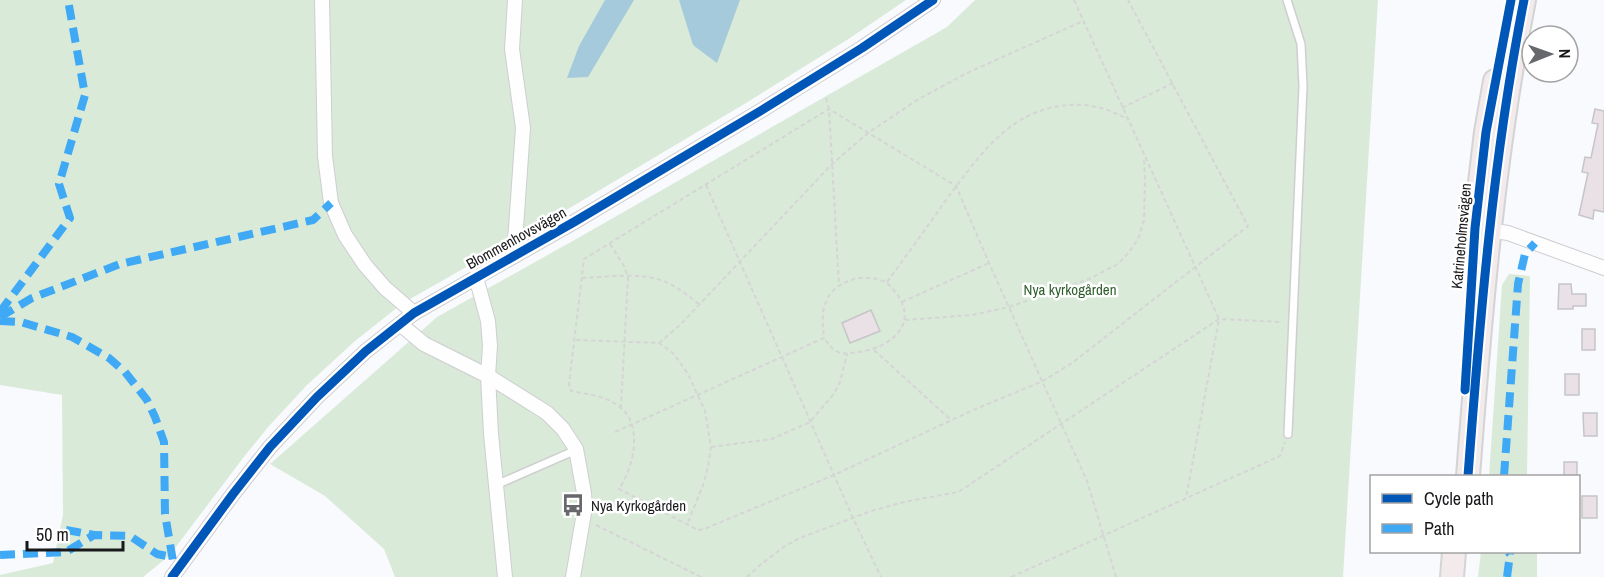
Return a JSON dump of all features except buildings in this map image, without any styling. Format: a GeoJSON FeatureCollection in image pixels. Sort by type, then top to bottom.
{"type":"FeatureCollection","features":[{"type":"Feature","properties":{"kind":"main road","name":"Katrineholmsvägen"},"geometry":{"type":"LineString","coordinates":[[1468,475],[1486,132],[1511,0]]}},
{"type":"Feature","properties":{"kind":"main road","name":"Katrineholmsvägen"},"geometry":{"type":"LineString","coordinates":[[1459,475],[1482,229],[1524,0]]}},
{"type":"Feature","properties":{"kind":"main road"},"geometry":{"type":"LineString","coordinates":[[1452,577],[1454,553]]}},
{"type":"Feature","properties":{"kind":"main road"},"geometry":{"type":"LineString","coordinates":[[1461,577],[1463,553]]}},
{"type":"Feature","properties":{"kind":"street"},"geometry":{"type":"LineString","coordinates":[[322,0],[325,156],[331,203],[345,235],[365,265],[385,288],[414,314]]}},
{"type":"Feature","properties":{"kind":"street"},"geometry":{"type":"LineString","coordinates":[[514,256],[523,128],[512,49],[515,0]]}},
{"type":"Feature","properties":{"kind":"street","name":"Blommenhovsvägen"},"geometry":{"type":"LineString","coordinates":[[178,576],[233,494],[270,447],[317,397],[366,351],[400,324],[762,110],[862,48],[933,0]]}},
{"type":"Feature","properties":{"kind":"street"},"geometry":{"type":"LineString","coordinates":[[1482,229],[1508,232],[1604,268]]}},
{"type":"Feature","properties":{"kind":"street"},"geometry":{"type":"LineString","coordinates":[[476,277],[488,321],[491,434],[505,577]]}},
{"type":"Feature","properties":{"kind":"street"},"geometry":{"type":"LineString","coordinates":[[400,324],[424,344],[488,376],[547,413],[563,429],[576,450],[585,507],[573,577]]}},
{"type":"Feature","properties":{"kind":"lane"},"geometry":{"type":"LineString","coordinates":[[1287,0],[1301,44],[1303,86],[1288,434]]}},
{"type":"Feature","properties":{"kind":"lane"},"geometry":{"type":"LineString","coordinates":[[496,485],[576,450]]}},
{"type":"Feature","properties":{"kind":"path"},"geometry":{"type":"LineString","coordinates":[[1074,0],[1219,319],[1186,498]]}},
{"type":"Feature","properties":{"kind":"path"},"geometry":{"type":"LineString","coordinates":[[829,109],[584,259],[569,384],[571,391],[601,396],[621,407],[631,424],[634,443],[632,455],[629,470],[619,489],[698,530],[834,475],[951,420],[1043,381],[1099,343],[1248,226],[1128,0]]}},
{"type":"Feature","properties":{"kind":"path"},"geometry":{"type":"LineString","coordinates":[[659,343],[680,325],[832,164],[868,133],[917,100],[967,73],[1083,21]]}},
{"type":"Feature","properties":{"kind":"path"},"geometry":{"type":"LineString","coordinates":[[1122,108],[1173,83]]}},
{"type":"Feature","properties":{"kind":"path"},"geometry":{"type":"LineString","coordinates":[[826,98],[829,109],[839,285]]}},
{"type":"Feature","properties":{"kind":"path"},"geometry":{"type":"LineString","coordinates":[[887,282],[956,186],[979,157],[1006,130],[1031,115],[1063,105],[1102,107],[1128,120]]}},
{"type":"Feature","properties":{"kind":"path"},"geometry":{"type":"LineString","coordinates":[[829,109],[956,186],[1087,481],[1116,577]]}},
{"type":"Feature","properties":{"kind":"path"},"geometry":{"type":"LineString","coordinates":[[905,320],[972,315],[1009,307],[1089,279],[1118,264],[1138,238],[1144,220],[1144,155]]}},
{"type":"Feature","properties":{"kind":"path"},"geometry":{"type":"LineString","coordinates":[[706,185],[881,577]]}},
{"type":"Feature","properties":{"kind":"path"},"geometry":{"type":"LineString","coordinates":[[610,244],[628,276],[621,407]]}},
{"type":"Feature","properties":{"kind":"path"},"geometry":{"type":"LineString","coordinates":[[902,302],[989,263]]}},
{"type":"Feature","properties":{"kind":"path"},"geometry":{"type":"LineString","coordinates":[[582,278],[650,277],[677,288],[699,304]]}},
{"type":"Feature","properties":{"kind":"path"},"geometry":{"type":"LineString","coordinates":[[856,278],[887,282],[902,302],[905,320],[899,333],[873,350],[847,354],[830,347],[824,338],[822,318],[830,293],[839,285],[856,278]]}},
{"type":"Feature","properties":{"kind":"path"},"geometry":{"type":"LineString","coordinates":[[747,577],[785,546],[800,538],[904,502],[958,492],[1219,319],[1294,322]]}},
{"type":"Feature","properties":{"kind":"path"},"geometry":{"type":"LineString","coordinates":[[615,432],[824,338]]}},
{"type":"Feature","properties":{"kind":"path"},"geometry":{"type":"LineString","coordinates":[[575,340],[659,343],[673,353],[688,374],[705,411],[711,447],[703,485],[687,525]]}},
{"type":"Feature","properties":{"kind":"path"},"geometry":{"type":"LineString","coordinates":[[873,350],[951,420]]}},
{"type":"Feature","properties":{"kind":"path"},"geometry":{"type":"LineString","coordinates":[[711,447],[772,439],[810,422],[833,395],[840,382],[847,354]]}},
{"type":"Feature","properties":{"kind":"path"},"geometry":{"type":"LineString","coordinates":[[1011,577],[1280,456],[1288,434]]}},
{"type":"Feature","properties":{"kind":"path"},"geometry":{"type":"LineString","coordinates":[[583,519],[701,577]]}},
{"type":"Feature","properties":{"kind":"green space"},"geometry":{"type":"Polygon","coordinates":[[[0,0],[906,0],[751,100],[563,212],[403,303],[355,341],[307,385],[243,458],[169,556],[143,577],[0,577],[0,575],[53,563],[63,515],[62,395],[0,385],[0,0]]]}},
{"type":"Feature","properties":{"kind":"green space","name":"Nya kyrkogården"},"geometry":{"type":"Polygon","coordinates":[[[975,0],[1378,0],[1343,577],[395,577],[384,549],[325,496],[270,464],[437,317],[947,27],[975,0]]]}},
{"type":"Feature","properties":{"kind":"green space"},"geometry":{"type":"Polygon","coordinates":[[[1509,274],[1530,276],[1527,475],[1489,475],[1502,285],[1509,274]]]}},
{"type":"Feature","properties":{"kind":"green space"},"geometry":{"type":"Polygon","coordinates":[[[1481,553],[1537,553],[1537,577],[1478,577],[1481,553]]]}},
{"type":"Feature","properties":{"kind":"water"},"geometry":{"type":"Polygon","coordinates":[[[605,0],[634,0],[588,77],[567,78],[579,46],[605,0]]]}},
{"type":"Feature","properties":{"kind":"water"},"geometry":{"type":"Polygon","coordinates":[[[679,0],[740,0],[717,63],[693,45],[679,0]]]}},
{"type":"Feature","properties":{"kind":"marked path"},"geometry":{"type":"LineString","coordinates":[[0,312],[70,218],[59,184],[85,95],[68,0]]}},
{"type":"Feature","properties":{"kind":"marked path"},"geometry":{"type":"LineString","coordinates":[[0,317],[32,298],[120,264],[313,220],[331,203]]}},
{"type":"Feature","properties":{"kind":"marked path"},"geometry":{"type":"LineString","coordinates":[[1504,475],[1518,284],[1525,254],[1535,243]]}},
{"type":"Feature","properties":{"kind":"marked path"},"geometry":{"type":"LineString","coordinates":[[0,321],[21,322],[72,337],[109,358],[125,372],[147,400],[164,442],[165,514],[175,573]]}},
{"type":"Feature","properties":{"kind":"marked path"},"geometry":{"type":"LineString","coordinates":[[66,530],[94,535]]}},
{"type":"Feature","properties":{"kind":"marked path"},"geometry":{"type":"LineString","coordinates":[[0,555],[66,552],[94,535],[130,536],[157,554],[172,557]]}},
{"type":"Feature","properties":{"kind":"marked path"},"geometry":{"type":"LineString","coordinates":[[1507,577],[1509,553]]}},
{"type":"Feature","properties":{"kind":"cycle path"},"geometry":{"type":"LineString","coordinates":[[172,577],[270,447],[317,397],[366,351],[414,313],[574,222],[762,110],[862,48],[933,0]]}},
{"type":"Feature","properties":{"kind":"cycle path"},"geometry":{"type":"LineString","coordinates":[[1465,390],[1475,228],[1486,132],[1511,0]]}},
{"type":"Feature","properties":{"kind":"cycle path"},"geometry":{"type":"LineString","coordinates":[[1468,475],[1483,297],[1496,178],[1524,0]]}},
{"type":"Feature","properties":{"kind":"place","name":"Nya Kyrkogården"},"geometry":{"type":"Point","coordinates":[573,505]}}]}
